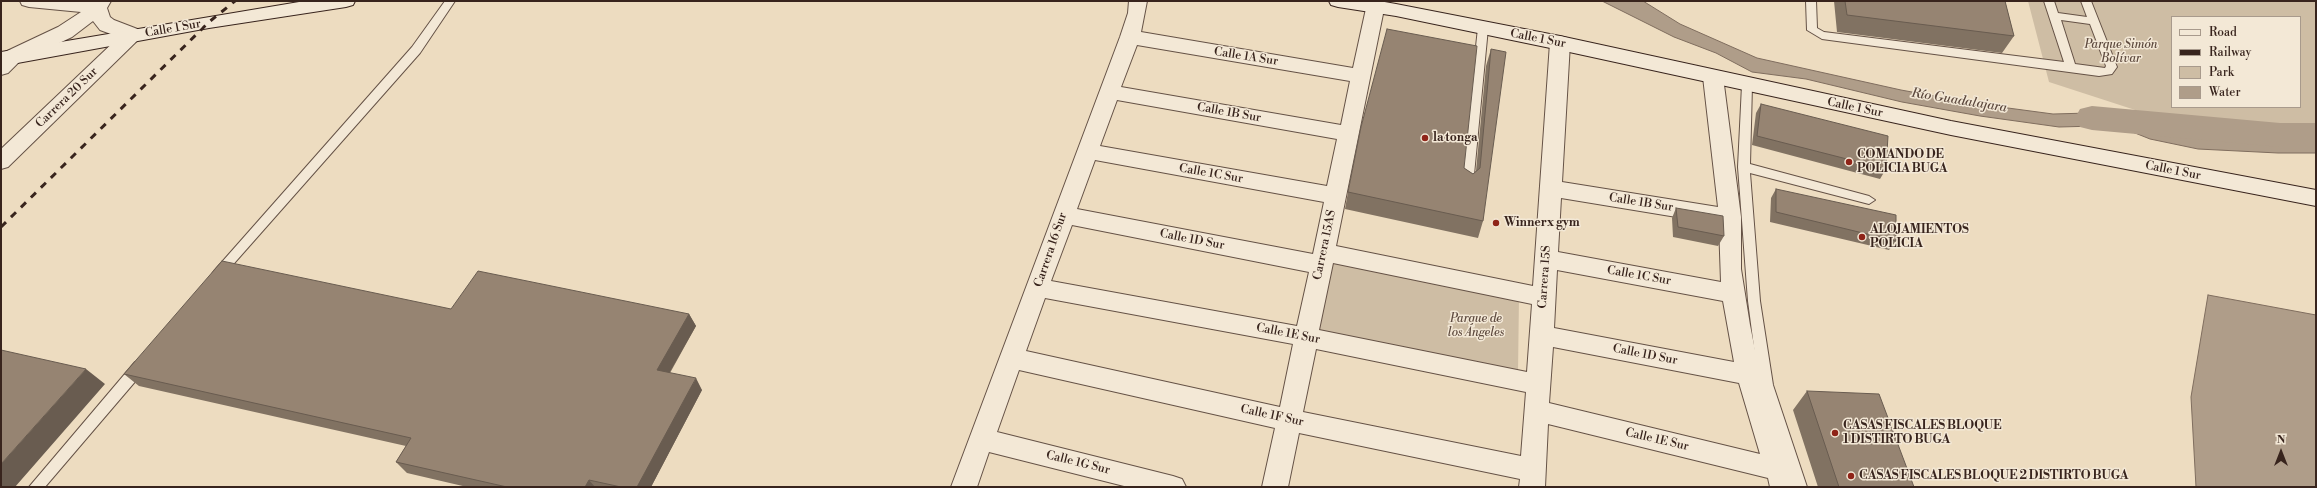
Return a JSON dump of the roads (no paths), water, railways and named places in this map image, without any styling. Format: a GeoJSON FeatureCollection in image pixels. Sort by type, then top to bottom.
{"type":"FeatureCollection","features":[{"type":"Feature","properties":{"kind":"street"},"geometry":{"type":"LineString","coordinates":[[28,1],[100,4]]}},
{"type":"Feature","properties":{"kind":"street","name":"Calle 1 Sur"},"geometry":{"type":"LineString","coordinates":[[51,40],[279,1]]}},
{"type":"Feature","properties":{"kind":"street","name":"Calle 1 Sur"},"geometry":{"type":"LineString","coordinates":[[4,58],[346,1]]}},
{"type":"Feature","properties":{"kind":"street","name":"Calle 1 Sur"},"geometry":{"type":"LineString","coordinates":[[1338,1],[1378,5],[1560,43],[1713,78],[1945,126],[2316,198]]}},
{"type":"Feature","properties":{"kind":"street"},"geometry":{"type":"LineString","coordinates":[[100,4],[102,20],[114,30],[132,36]]}},
{"type":"Feature","properties":{"kind":"street"},"geometry":{"type":"LineString","coordinates":[[4,58],[51,40],[77,24],[100,4]]}},
{"type":"Feature","properties":{"kind":"street","name":"Carrera 16 Sur"},"geometry":{"type":"LineString","coordinates":[[964,487],[1038,288],[1063,215],[1142,5]]}},
{"type":"Feature","properties":{"kind":"street","name":"Carrera 15AS"},"geometry":{"type":"LineString","coordinates":[[1275,487],[1361,76],[1378,5]]}},
{"type":"Feature","properties":{"kind":"street","name":"Carrera 20 Sur"},"geometry":{"type":"LineString","coordinates":[[1,161],[132,36]]}},
{"type":"Feature","properties":{"kind":"street","name":"Calle 1A Sur"},"geometry":{"type":"LineString","coordinates":[[1130,38],[1361,76]]}},
{"type":"Feature","properties":{"kind":"street","name":"Carrera 15S"},"geometry":{"type":"LineString","coordinates":[[1532,479],[1560,43]]}},
{"type":"Feature","properties":{"kind":"street"},"geometry":{"type":"LineString","coordinates":[[1713,78],[1730,217],[1732,293],[1748,375],[1781,478]]}},
{"type":"Feature","properties":{"kind":"street","name":"Calle 1B Sur"},"geometry":{"type":"LineString","coordinates":[[1109,92],[1349,134]]}},
{"type":"Feature","properties":{"kind":"street","name":"Calle 1C Sur"},"geometry":{"type":"LineString","coordinates":[[1087,151],[1336,196]]}},
{"type":"Feature","properties":{"kind":"street","name":"Calle 1B Sur"},"geometry":{"type":"LineString","coordinates":[[1551,188],[1730,217]]}},
{"type":"Feature","properties":{"kind":"street","name":"Calle 1D Sur"},"geometry":{"type":"LineString","coordinates":[[1063,215],[1323,259]]}},
{"type":"Feature","properties":{"kind":"street"},"geometry":{"type":"LineString","coordinates":[[1323,259],[1544,297]]}},
{"type":"Feature","properties":{"kind":"street","name":"Calle 1C Sur"},"geometry":{"type":"LineString","coordinates":[[1546,259],[1732,293]]}},
{"type":"Feature","properties":{"kind":"street","name":"Calle 1E Sur"},"geometry":{"type":"LineString","coordinates":[[1038,288],[1306,337],[1538,384]]}},
{"type":"Feature","properties":{"kind":"street","name":"Calle 1D Sur"},"geometry":{"type":"LineString","coordinates":[[1542,335],[1748,375]]}},
{"type":"Feature","properties":{"kind":"street","name":"Calle 1F Sur"},"geometry":{"type":"LineString","coordinates":[[1012,358],[1289,420],[1532,479]]}},
{"type":"Feature","properties":{"kind":"street","name":"Calle 1E Sur"},"geometry":{"type":"LineString","coordinates":[[1537,411],[1781,478]]}},
{"type":"Feature","properties":{"kind":"street","name":"Calle 1G Sur"},"geometry":{"type":"LineString","coordinates":[[982,439],[1173,487]]}},
{"type":"Feature","properties":{"kind":"lane"},"geometry":{"type":"LineString","coordinates":[[211,283],[416,50],[450,1]]}},
{"type":"Feature","properties":{"kind":"lane"},"geometry":{"type":"LineString","coordinates":[[1811,1],[1812,30],[1822,35],[2071,67],[2099,72],[2108,71],[2112,66],[2086,1]]}},
{"type":"Feature","properties":{"kind":"lane"},"geometry":{"type":"LineString","coordinates":[[2049,1],[2071,67]]}},
{"type":"Feature","properties":{"kind":"lane"},"geometry":{"type":"LineString","coordinates":[[2054,16],[2094,21]]}},
{"type":"Feature","properties":{"kind":"lane"},"geometry":{"type":"LineString","coordinates":[[1467,185],[1483,28]]}},
{"type":"Feature","properties":{"kind":"lane"},"geometry":{"type":"LineString","coordinates":[[1747,85],[1744,167],[1754,301],[1766,385],[1800,487]]}},
{"type":"Feature","properties":{"kind":"lane"},"geometry":{"type":"LineString","coordinates":[[1744,167],[1869,200]]}},
{"type":"Feature","properties":{"kind":"lane"},"geometry":{"type":"LineString","coordinates":[[36,487],[149,355]]}},
{"type":"Feature","properties":{"kind":"water"},"geometry":{"type":"Polygon","coordinates":[[[1602,1],[1643,1],[1680,24],[1757,58],[1901,90],[1978,104],[2053,114],[2089,113],[2130,119],[2151,127],[2192,135],[2316,141],[2316,153],[2278,153],[2198,149],[2150,139],[2130,131],[2097,126],[2059,127],[1980,116],[1902,102],[1806,79],[1752,72],[1716,53],[1674,37],[1602,1]]]}},
{"type":"Feature","properties":{"kind":"water"},"geometry":{"type":"Polygon","coordinates":[[[2208,295],[2316,315],[2316,487],[2196,487],[2191,397],[2208,295]]]}},
{"type":"Feature","properties":{"kind":"waterway","name":"Río Guadalajara"},"geometry":{"type":"LineString","coordinates":[[2092,118],[2280,135],[2316,135]]}},
{"type":"Feature","properties":{"kind":"railway"},"geometry":{"type":"LineString","coordinates":[[1,227],[209,22],[235,1]]}},
{"type":"Feature","properties":{"kind":"place","name":"la tonga"},"geometry":{"type":"Point","coordinates":[1425,138]}},
{"type":"Feature","properties":{"kind":"place","name":"COMANDO DE POLICIA BUGA"},"geometry":{"type":"Point","coordinates":[1849,162]}},
{"type":"Feature","properties":{"kind":"place","name":"Winnerx gym"},"geometry":{"type":"Point","coordinates":[1496,223]}},
{"type":"Feature","properties":{"kind":"place","name":"ALOJAMIENTOS POLICIA"},"geometry":{"type":"Point","coordinates":[1862,237]}},
{"type":"Feature","properties":{"kind":"place","name":"CASAS FISCALES BLOQUE 1 DISTIRTO BUGA"},"geometry":{"type":"Point","coordinates":[1835,433]}},
{"type":"Feature","properties":{"kind":"place","name":"CASAS FISCALES BLOQUE 2 DISTIRTO BUGA"},"geometry":{"type":"Point","coordinates":[1851,476]}},
{"type":"Feature","properties":{"kind":"park label","name":"Parque Simón Bolívar"},"geometry":{"type":"Point","coordinates":[2121,52]}},
{"type":"Feature","properties":{"kind":"park label","name":"Parque de los Ángeles"},"geometry":{"type":"Point","coordinates":[1476,326]}}]}
